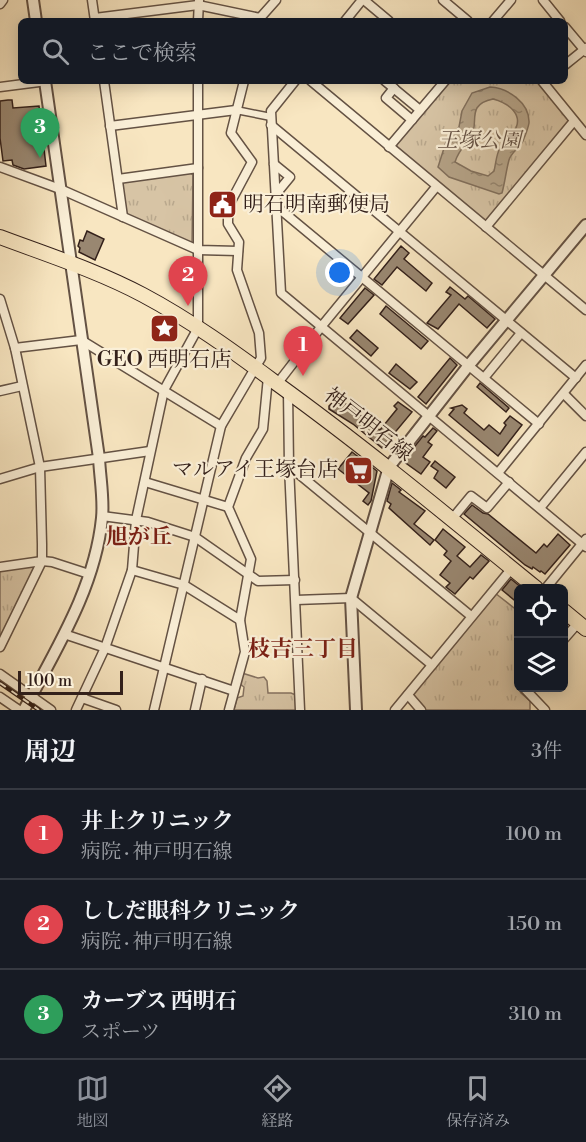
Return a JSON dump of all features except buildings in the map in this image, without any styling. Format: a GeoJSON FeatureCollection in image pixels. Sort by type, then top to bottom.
{"type":"FeatureCollection","features":[{"type":"Feature","properties":{"kind":"main road","name":"神戸明石線"},"geometry":{"type":"LineString","coordinates":[[0,237],[72,264],[142,295],[198,328],[256,366],[389,467],[531,584]]}},
{"type":"Feature","properties":{"kind":"main road"},"geometry":{"type":"LineString","coordinates":[[568,614],[582,626]]}},
{"type":"Feature","properties":{"kind":"street"},"geometry":{"type":"LineString","coordinates":[[0,4],[3,0]]}},
{"type":"Feature","properties":{"kind":"street"},"geometry":{"type":"LineString","coordinates":[[33,0],[36,18]]}},
{"type":"Feature","properties":{"kind":"street"},"geometry":{"type":"LineString","coordinates":[[92,0],[95,18]]}},
{"type":"Feature","properties":{"kind":"street"},"geometry":{"type":"LineString","coordinates":[[149,0],[151,11]]}},
{"type":"Feature","properties":{"kind":"street"},"geometry":{"type":"LineString","coordinates":[[262,18],[276,0]]}},
{"type":"Feature","properties":{"kind":"street"},"geometry":{"type":"LineString","coordinates":[[348,18],[363,0],[385,18]]}},
{"type":"Feature","properties":{"kind":"street"},"geometry":{"type":"LineString","coordinates":[[443,0],[464,18]]}},
{"type":"Feature","properties":{"kind":"street"},"geometry":{"type":"LineString","coordinates":[[496,18],[511,0]]}},
{"type":"Feature","properties":{"kind":"street"},"geometry":{"type":"LineString","coordinates":[[543,0],[558,18]]}},
{"type":"Feature","properties":{"kind":"street"},"geometry":{"type":"LineString","coordinates":[[107,18],[199,2],[253,18]]}},
{"type":"Feature","properties":{"kind":"street"},"geometry":{"type":"LineString","coordinates":[[198,18],[199,2]]}},
{"type":"Feature","properties":{"kind":"street"},"geometry":{"type":"LineString","coordinates":[[568,30],[585,50],[568,63]]}},
{"type":"Feature","properties":{"kind":"street"},"geometry":{"type":"LineString","coordinates":[[0,87],[23,84]]}},
{"type":"Feature","properties":{"kind":"street"},"geometry":{"type":"LineString","coordinates":[[24,710],[80,601],[96,549],[102,516],[99,458],[46,84]]}},
{"type":"Feature","properties":{"kind":"street"},"geometry":{"type":"LineString","coordinates":[[104,84],[123,217]]}},
{"type":"Feature","properties":{"kind":"street"},"geometry":{"type":"LineString","coordinates":[[76,710],[105,648],[132,570],[136,520],[164,390],[198,328],[198,84]]}},
{"type":"Feature","properties":{"kind":"street"},"geometry":{"type":"LineString","coordinates":[[154,710],[221,426],[261,358],[259,333],[237,270],[239,242],[228,224],[228,207],[252,162],[231,133],[243,84]]}},
{"type":"Feature","properties":{"kind":"street"},"geometry":{"type":"LineString","coordinates":[[293,84],[271,111],[281,293],[585,543],[549,584]]}},
{"type":"Feature","properties":{"kind":"street"},"geometry":{"type":"LineString","coordinates":[[315,84],[586,310]]}},
{"type":"Feature","properties":{"kind":"street"},"geometry":{"type":"LineString","coordinates":[[388,84],[420,110]]}},
{"type":"Feature","properties":{"kind":"street"},"geometry":{"type":"LineString","coordinates":[[389,147],[442,84]]}},
{"type":"Feature","properties":{"kind":"street"},"geometry":{"type":"LineString","coordinates":[[546,84],[586,135]]}},
{"type":"Feature","properties":{"kind":"street"},"geometry":{"type":"LineString","coordinates":[[393,88],[386,98],[412,120]]}},
{"type":"Feature","properties":{"kind":"street"},"geometry":{"type":"LineString","coordinates":[[110,126],[236,110],[271,121],[398,231],[576,378]]}},
{"type":"Feature","properties":{"kind":"street"},"geometry":{"type":"LineString","coordinates":[[486,228],[574,121]]}},
{"type":"Feature","properties":{"kind":"street"},"geometry":{"type":"LineString","coordinates":[[274,164],[290,177],[276,194]]}},
{"type":"Feature","properties":{"kind":"street"},"geometry":{"type":"LineString","coordinates":[[0,167],[60,189],[198,250],[238,251]]}},
{"type":"Feature","properties":{"kind":"street"},"geometry":{"type":"LineString","coordinates":[[118,179],[198,168]]}},
{"type":"Feature","properties":{"kind":"street"},"geometry":{"type":"LineString","coordinates":[[229,710],[245,652],[240,620],[251,559],[228,507],[246,458],[263,429],[278,383],[398,231],[436,187]]}},
{"type":"Feature","properties":{"kind":"street"},"geometry":{"type":"LineString","coordinates":[[276,206],[540,424]]}},
{"type":"Feature","properties":{"kind":"street"},"geometry":{"type":"LineString","coordinates":[[356,710],[351,598],[389,467],[469,365],[585,228]]}},
{"type":"Feature","properties":{"kind":"street"},"geometry":{"type":"LineString","coordinates":[[0,299],[2,314],[15,348],[40,467],[42,561],[0,647]]}},
{"type":"Feature","properties":{"kind":"street"},"geometry":{"type":"LineString","coordinates":[[484,378],[521,333]]}},
{"type":"Feature","properties":{"kind":"street"},"geometry":{"type":"LineString","coordinates":[[15,348],[81,340],[221,426]]}},
{"type":"Feature","properties":{"kind":"street"},"geometry":{"type":"LineString","coordinates":[[498,473],[586,365]]}},
{"type":"Feature","properties":{"kind":"street"},"geometry":{"type":"LineString","coordinates":[[278,383],[289,466],[300,710]]}},
{"type":"Feature","properties":{"kind":"street"},"geometry":{"type":"LineString","coordinates":[[0,391],[22,386]]}},
{"type":"Feature","properties":{"kind":"street"},"geometry":{"type":"LineString","coordinates":[[564,393],[586,416]]}},
{"type":"Feature","properties":{"kind":"street"},"geometry":{"type":"LineString","coordinates":[[0,479],[40,467],[150,451]]}},
{"type":"Feature","properties":{"kind":"street"},"geometry":{"type":"LineString","coordinates":[[540,508],[586,452]]}},
{"type":"Feature","properties":{"kind":"street"},"geometry":{"type":"LineString","coordinates":[[289,466],[471,616]]}},
{"type":"Feature","properties":{"kind":"street"},"geometry":{"type":"LineString","coordinates":[[145,482],[228,507]]}},
{"type":"Feature","properties":{"kind":"street"},"geometry":{"type":"LineString","coordinates":[[452,519],[471,496],[487,508],[509,482]]}},
{"type":"Feature","properties":{"kind":"street"},"geometry":{"type":"LineString","coordinates":[[102,516],[148,522],[195,537],[258,581],[295,580]]}},
{"type":"Feature","properties":{"kind":"street"},"geometry":{"type":"LineString","coordinates":[[0,567],[42,561],[89,574]]}},
{"type":"Feature","properties":{"kind":"street"},"geometry":{"type":"LineString","coordinates":[[395,710],[512,568]]}},
{"type":"Feature","properties":{"kind":"street"},"geometry":{"type":"LineString","coordinates":[[132,570],[184,585],[240,620]]}},
{"type":"Feature","properties":{"kind":"street"},"geometry":{"type":"LineString","coordinates":[[296,600],[351,598],[432,665]]}},
{"type":"Feature","properties":{"kind":"street"},"geometry":{"type":"LineString","coordinates":[[565,638],[582,626]]}},
{"type":"Feature","properties":{"kind":"street"},"geometry":{"type":"LineString","coordinates":[[64,633],[234,691]]}},
{"type":"Feature","properties":{"kind":"street"},"geometry":{"type":"LineString","coordinates":[[0,674],[51,710]]}},
{"type":"Feature","properties":{"kind":"street"},"geometry":{"type":"LineString","coordinates":[[195,710],[202,680]]}},
{"type":"Feature","properties":{"kind":"street"},"geometry":{"type":"LineString","coordinates":[[528,692],[540,708]]}},
{"type":"Feature","properties":{"kind":"street"},"geometry":{"type":"LineString","coordinates":[[408,694],[421,710]]}},
{"type":"Feature","properties":{"kind":"street"},"geometry":{"type":"LineString","coordinates":[[0,697],[20,710]]}},
{"type":"Feature","properties":{"kind":"street"},"geometry":{"type":"LineString","coordinates":[[82,698],[116,710]]}},
{"type":"Feature","properties":{"kind":"green space","name":"王塚公園"},"geometry":{"type":"Polygon","coordinates":[[[446,84],[540,84],[570,118],[569,124],[489,221],[483,221],[396,149],[397,143],[446,84]]]}},
{"type":"Feature","properties":{"kind":"green space"},"geometry":{"type":"Polygon","coordinates":[[[190,173],[193,175],[192,243],[128,216],[125,212],[122,185],[124,182],[190,173]]]}},
{"type":"Feature","properties":{"kind":"green space"},"geometry":{"type":"Polygon","coordinates":[[[32,565],[35,568],[0,637],[0,571],[32,565]]]}},
{"type":"Feature","properties":{"kind":"green space"},"geometry":{"type":"Polygon","coordinates":[[[495,593],[514,608],[514,692],[520,692],[530,701],[530,710],[425,710],[413,692],[495,593]]]}},
{"type":"Feature","properties":{"kind":"green space"},"geometry":{"type":"Polygon","coordinates":[[[242,673],[258,678],[264,677],[267,681],[268,693],[296,695],[297,710],[234,710],[237,698],[243,696],[244,687],[240,684],[242,673]]]}},
{"type":"Feature","properties":{"kind":"water"},"geometry":{"type":"Polygon","coordinates":[[[490,87],[504,90],[522,103],[528,116],[526,135],[510,157],[502,193],[499,194],[449,177],[438,167],[446,142],[459,127],[462,111],[472,93],[490,87]],[[493,99],[479,105],[471,137],[455,162],[471,171],[488,176],[494,171],[499,151],[512,135],[517,121],[514,111],[493,99]]]}},
{"type":"Feature","properties":{"kind":"railway"},"geometry":{"type":"LineString","coordinates":[[0,683],[39,710]]}},
{"type":"Feature","properties":{"kind":"place","name":"カーブス 西明石"},"geometry":{"type":"Point","coordinates":[40,158]}},
{"type":"Feature","properties":{"kind":"place","name":"明石明南郵便局"},"geometry":{"type":"Point","coordinates":[222,205]}},
{"type":"Feature","properties":{"kind":"place","name":"ししだ眼科クリニック"},"geometry":{"type":"Point","coordinates":[188,306]}},
{"type":"Feature","properties":{"kind":"place","name":"GEO 西明石店"},"geometry":{"type":"Point","coordinates":[164,329]}},
{"type":"Feature","properties":{"kind":"place","name":"井上クリニック"},"geometry":{"type":"Point","coordinates":[303,376]}},
{"type":"Feature","properties":{"kind":"place","name":"マルアイ王塚台店"},"geometry":{"type":"Point","coordinates":[359,470]}},
{"type":"Feature","properties":{"kind":"district","name":"旭が丘"},"geometry":{"type":"Point","coordinates":[139,537]}},
{"type":"Feature","properties":{"kind":"district","name":"枝吉三丁目"},"geometry":{"type":"Point","coordinates":[303,649]}}]}
